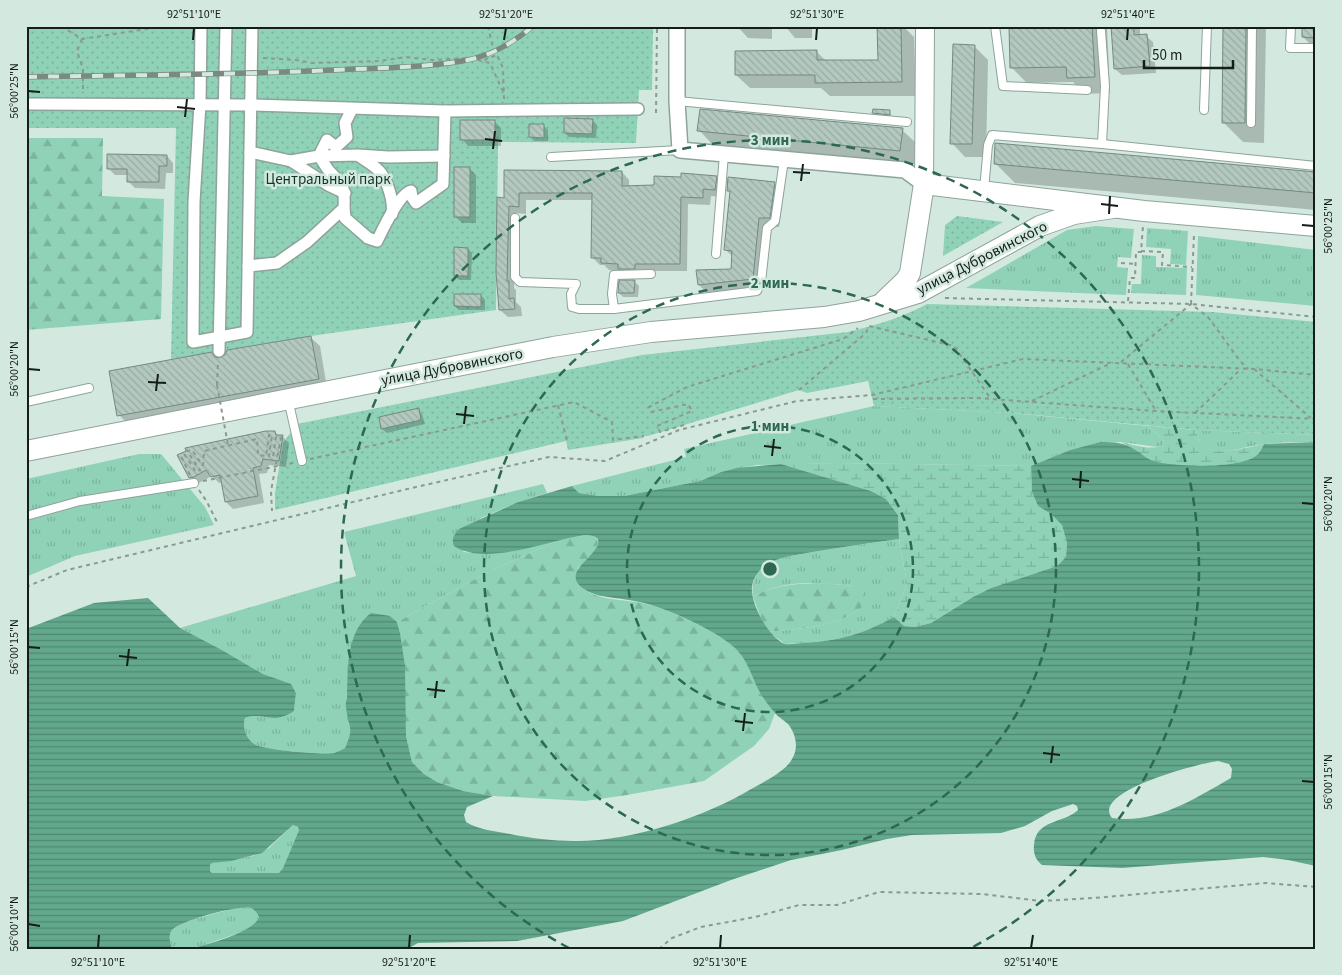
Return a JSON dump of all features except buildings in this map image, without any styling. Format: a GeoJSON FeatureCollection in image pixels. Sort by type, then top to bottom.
{"type":"FeatureCollection","features":[{"type":"Feature","properties":{"kind":"main road","name":"улица Дубровинского"},"geometry":{"type":"LineString","coordinates":[[881,304],[906,280],[910,273],[924,184],[1113,208],[1316,226]]}},
{"type":"Feature","properties":{"kind":"main road","name":"улица Дубровинского"},"geometry":{"type":"LineString","coordinates":[[26,451],[553,347],[651,332],[824,317],[859,311],[918,293],[1040,226],[1074,214],[1113,208]]}},
{"type":"Feature","properties":{"kind":"street"},"geometry":{"type":"LineString","coordinates":[[201,26],[200,104],[194,202],[193,342],[247,332],[252,26]]}},
{"type":"Feature","properties":{"kind":"street"},"geometry":{"type":"LineString","coordinates":[[219,351],[226,26]]}},
{"type":"Feature","properties":{"kind":"street"},"geometry":{"type":"LineString","coordinates":[[678,26],[677,101],[680,150]]}},
{"type":"Feature","properties":{"kind":"street"},"geometry":{"type":"LineString","coordinates":[[924,184],[926,154],[925,26]]}},
{"type":"Feature","properties":{"kind":"street"},"geometry":{"type":"LineString","coordinates":[[26,104],[251,104],[445,111],[638,109]]}},
{"type":"Feature","properties":{"kind":"street"},"geometry":{"type":"LineString","coordinates":[[320,156],[327,140],[336,147],[347,137],[345,123],[352,109]]}},
{"type":"Feature","properties":{"kind":"street"},"geometry":{"type":"LineString","coordinates":[[320,156],[330,172],[339,179],[345,193],[344,218],[368,238],[377,241],[407,191],[411,191],[412,197],[416,202],[443,184],[445,111]]}},
{"type":"Feature","properties":{"kind":"street","name":"улица Дубровинского"},"geometry":{"type":"LineString","coordinates":[[680,150],[905,170],[924,184]]}},
{"type":"Feature","properties":{"kind":"street"},"geometry":{"type":"LineString","coordinates":[[250,152],[291,161],[328,185],[345,193]]}},
{"type":"Feature","properties":{"kind":"street"},"geometry":{"type":"LineString","coordinates":[[358,155],[380,171],[388,188],[393,210],[392,215]]}},
{"type":"Feature","properties":{"kind":"street"},"geometry":{"type":"LineString","coordinates":[[291,161],[320,156],[444,156]]}},
{"type":"Feature","properties":{"kind":"street"},"geometry":{"type":"LineString","coordinates":[[248,266],[277,264],[307,242],[344,208]]}},
{"type":"Feature","properties":{"kind":"lane"},"geometry":{"type":"LineString","coordinates":[[995,26],[1003,86],[1087,90]]}},
{"type":"Feature","properties":{"kind":"lane"},"geometry":{"type":"LineString","coordinates":[[1204,110],[1207,26]]}},
{"type":"Feature","properties":{"kind":"lane"},"geometry":{"type":"LineString","coordinates":[[1251,123],[1252,26]]}},
{"type":"Feature","properties":{"kind":"lane"},"geometry":{"type":"LineString","coordinates":[[1291,26],[1290,48],[1316,48]]}},
{"type":"Feature","properties":{"kind":"lane"},"geometry":{"type":"LineString","coordinates":[[1101,31],[1104,86],[1102,144]]}},
{"type":"Feature","properties":{"kind":"lane"},"geometry":{"type":"LineString","coordinates":[[677,101],[906,122]]}},
{"type":"Feature","properties":{"kind":"lane"},"geometry":{"type":"LineString","coordinates":[[983,192],[988,146],[992,135],[1102,144],[1316,166]]}},
{"type":"Feature","properties":{"kind":"lane"},"geometry":{"type":"LineString","coordinates":[[551,157],[680,150]]}},
{"type":"Feature","properties":{"kind":"lane"},"geometry":{"type":"LineString","coordinates":[[716,254],[724,154]]}},
{"type":"Feature","properties":{"kind":"lane"},"geometry":{"type":"LineString","coordinates":[[515,218],[515,277],[520,282],[576,284],[571,294],[572,306],[579,309],[614,308],[757,291],[761,282],[767,228],[775,221],[784,160]]}},
{"type":"Feature","properties":{"kind":"lane"},"geometry":{"type":"LineString","coordinates":[[614,308],[612,294],[614,275],[651,274]]}},
{"type":"Feature","properties":{"kind":"lane"},"geometry":{"type":"LineString","coordinates":[[26,402],[89,388]]}},
{"type":"Feature","properties":{"kind":"lane"},"geometry":{"type":"LineString","coordinates":[[288,399],[302,461]]}},
{"type":"Feature","properties":{"kind":"lane"},"geometry":{"type":"LineString","coordinates":[[26,516],[80,501],[194,483]]}},
{"type":"Feature","properties":{"kind":"path"},"geometry":{"type":"LineString","coordinates":[[61,26],[82,39],[166,26]]}},
{"type":"Feature","properties":{"kind":"path"},"geometry":{"type":"LineString","coordinates":[[488,26],[492,44],[503,68],[505,110]]}},
{"type":"Feature","properties":{"kind":"path"},"geometry":{"type":"LineString","coordinates":[[656,113],[657,26]]}},
{"type":"Feature","properties":{"kind":"path"},"geometry":{"type":"LineString","coordinates":[[82,39],[77,51],[84,76],[83,103]]}},
{"type":"Feature","properties":{"kind":"path"},"geometry":{"type":"LineString","coordinates":[[484,60],[497,55]]}},
{"type":"Feature","properties":{"kind":"path"},"geometry":{"type":"LineString","coordinates":[[251,58],[296,60],[312,63],[380,61],[406,57],[432,60],[470,58],[490,63],[504,94]]}},
{"type":"Feature","properties":{"kind":"path"},"geometry":{"type":"LineString","coordinates":[[1141,251],[1143,227]]}},
{"type":"Feature","properties":{"kind":"path"},"geometry":{"type":"LineString","coordinates":[[1120,363],[1191,304],[1194,234]]}},
{"type":"Feature","properties":{"kind":"path"},"geometry":{"type":"LineString","coordinates":[[1128,302],[1130,278],[1135,278],[1136,252],[1163,252],[1162,266],[1192,267]]}},
{"type":"Feature","properties":{"kind":"path"},"geometry":{"type":"LineString","coordinates":[[1121,263],[1136,264]]}},
{"type":"Feature","properties":{"kind":"path"},"geometry":{"type":"LineString","coordinates":[[945,298],[1191,304],[1316,317]]}},
{"type":"Feature","properties":{"kind":"path"},"geometry":{"type":"LineString","coordinates":[[1191,304],[1208,316],[1240,361],[1248,369]]}},
{"type":"Feature","properties":{"kind":"path"},"geometry":{"type":"LineString","coordinates":[[684,425],[660,432],[657,426],[692,411],[688,404],[651,412],[649,407],[687,387],[843,339],[860,326]]}},
{"type":"Feature","properties":{"kind":"path"},"geometry":{"type":"LineString","coordinates":[[799,390],[866,333],[869,326],[954,346],[991,400]]}},
{"type":"Feature","properties":{"kind":"path"},"geometry":{"type":"LineString","coordinates":[[219,351],[217,385],[228,445]]}},
{"type":"Feature","properties":{"kind":"path"},"geometry":{"type":"LineString","coordinates":[[26,587],[67,570],[416,487],[549,457],[605,461],[679,430],[797,400],[872,395],[1022,359],[1242,368],[1316,376]]}},
{"type":"Feature","properties":{"kind":"path"},"geometry":{"type":"LineString","coordinates":[[1030,402],[1111,363]]}},
{"type":"Feature","properties":{"kind":"path"},"geometry":{"type":"LineString","coordinates":[[1128,364],[1156,411]]}},
{"type":"Feature","properties":{"kind":"path"},"geometry":{"type":"LineString","coordinates":[[1195,412],[1242,368]]}},
{"type":"Feature","properties":{"kind":"path"},"geometry":{"type":"LineString","coordinates":[[1254,369],[1311,419]]}},
{"type":"Feature","properties":{"kind":"path"},"geometry":{"type":"LineString","coordinates":[[873,399],[991,400],[1316,419]]}},
{"type":"Feature","properties":{"kind":"path"},"geometry":{"type":"LineString","coordinates":[[194,483],[574,402],[612,422],[613,440],[644,436]]}},
{"type":"Feature","properties":{"kind":"path"},"geometry":{"type":"LineString","coordinates":[[558,405],[567,440]]}},
{"type":"Feature","properties":{"kind":"path"},"geometry":{"type":"LineString","coordinates":[[218,524],[181,456],[185,455],[196,472],[200,470],[187,451],[192,450],[203,466],[204,451],[257,439],[258,455],[266,456],[269,435],[272,434],[269,456],[273,457],[276,437],[281,437],[271,491],[272,510]]}},
{"type":"Feature","properties":{"kind":"path"},"geometry":{"type":"LineString","coordinates":[[659,949],[672,938],[701,927],[755,917],[800,905],[837,905],[879,892],[982,894],[1041,901],[1266,883],[1316,887]]}},
{"type":"Feature","properties":{"kind":"green space","name":"Центральный парк"},"geometry":{"type":"Polygon","coordinates":[[[26,26],[653,26],[652,90],[639,90],[636,143],[498,142],[496,310],[311,336],[171,359],[176,128],[26,128],[26,26]]]}},
{"type":"Feature","properties":{"kind":"green space"},"geometry":{"type":"Polygon","coordinates":[[[26,138],[103,138],[102,196],[164,199],[161,319],[26,330],[26,138]]]}},
{"type":"Feature","properties":{"kind":"green space"},"geometry":{"type":"Polygon","coordinates":[[[957,216],[1003,222],[943,256],[945,225],[957,216]]]}},
{"type":"Feature","properties":{"kind":"green space"},"geometry":{"type":"Polygon","coordinates":[[[1096,226],[1134,229],[1131,258],[1118,257],[1117,267],[1128,268],[1126,295],[966,288],[1067,230],[1096,226]]]}},
{"type":"Feature","properties":{"kind":"green space"},"geometry":{"type":"Polygon","coordinates":[[[1147,228],[1188,231],[1186,265],[1170,264],[1171,249],[1146,247],[1147,228]]]}},
{"type":"Feature","properties":{"kind":"green space"},"geometry":{"type":"Polygon","coordinates":[[[1198,236],[1316,250],[1316,306],[1196,295],[1198,236]]]}},
{"type":"Feature","properties":{"kind":"green space"},"geometry":{"type":"Polygon","coordinates":[[[1142,255],[1156,256],[1156,267],[1187,268],[1186,295],[1131,293],[1132,284],[1141,284],[1142,255]]]}},
{"type":"Feature","properties":{"kind":"green space"},"geometry":{"type":"Polygon","coordinates":[[[927,304],[1213,312],[1316,322],[1316,435],[1196,430],[1012,413],[874,406],[868,381],[807,393],[799,390],[644,436],[643,438],[568,450],[566,441],[275,510],[275,493],[283,443],[297,424],[642,355],[848,332],[888,321],[927,304]]]}},
{"type":"Feature","properties":{"kind":"green space"},"geometry":{"type":"Polygon","coordinates":[[[874,406],[1012,413],[1148,426],[1163,439],[1164,445],[1157,447],[1121,442],[1100,442],[1070,450],[1031,466],[839,463],[757,465],[721,472],[700,481],[624,496],[599,496],[579,493],[572,486],[686,457],[684,449],[874,406]]]}},
{"type":"Feature","properties":{"kind":"green space"},"geometry":{"type":"Polygon","coordinates":[[[1148,426],[1196,430],[1199,441],[1204,446],[1220,451],[1264,444],[1256,457],[1247,461],[1204,466],[1160,463],[1148,460],[1121,442],[1148,447],[1164,445],[1163,439],[1148,426]]]}},
{"type":"Feature","properties":{"kind":"green space"},"geometry":{"type":"Polygon","coordinates":[[[1196,430],[1316,435],[1316,442],[1271,443],[1218,451],[1204,447],[1199,441],[1196,430]]]}},
{"type":"Feature","properties":{"kind":"green space"},"geometry":{"type":"Polygon","coordinates":[[[139,454],[161,454],[205,507],[214,525],[75,556],[26,577],[26,479],[139,454]]]}},
{"type":"Feature","properties":{"kind":"green space"},"geometry":{"type":"Polygon","coordinates":[[[781,464],[1031,466],[1032,492],[1038,506],[1051,514],[1062,525],[1067,543],[1066,557],[1057,566],[991,588],[931,623],[915,627],[904,626],[894,617],[907,583],[899,539],[898,515],[886,499],[871,491],[781,464]]]}},
{"type":"Feature","properties":{"kind":"green space"},"geometry":{"type":"Polygon","coordinates":[[[543,484],[547,493],[518,502],[481,518],[463,552],[486,554],[507,552],[559,540],[488,572],[397,622],[390,616],[350,650],[346,707],[351,736],[345,748],[335,753],[282,750],[262,747],[253,743],[246,733],[245,718],[251,716],[280,717],[294,711],[296,693],[291,685],[263,674],[180,628],[356,576],[344,532],[543,484]]]}},
{"type":"Feature","properties":{"kind":"green space"},"geometry":{"type":"Polygon","coordinates":[[[585,535],[593,536],[598,544],[591,555],[578,568],[578,584],[585,590],[603,597],[641,603],[671,612],[697,624],[731,644],[744,660],[760,691],[775,713],[769,729],[754,746],[704,781],[585,801],[493,796],[463,791],[437,782],[424,774],[412,762],[406,736],[400,633],[397,622],[488,572],[559,540],[585,535]]]}},
{"type":"Feature","properties":{"kind":"green space"},"geometry":{"type":"Polygon","coordinates":[[[899,539],[907,583],[894,617],[854,635],[815,642],[785,644],[769,632],[829,623],[851,615],[861,608],[853,586],[802,583],[776,587],[753,597],[753,587],[759,571],[771,561],[899,539]]]}},
{"type":"Feature","properties":{"kind":"green space"},"geometry":{"type":"Polygon","coordinates":[[[822,583],[853,586],[862,590],[861,608],[851,615],[829,623],[769,632],[753,597],[777,587],[822,583]]]}},
{"type":"Feature","properties":{"kind":"green space"},"geometry":{"type":"Polygon","coordinates":[[[293,825],[298,827],[299,830],[283,868],[279,873],[212,873],[210,871],[212,863],[253,856],[269,848],[293,825]]]}},
{"type":"Feature","properties":{"kind":"green space"},"geometry":{"type":"Polygon","coordinates":[[[243,907],[253,908],[259,917],[256,924],[247,930],[190,949],[172,949],[170,934],[177,927],[206,916],[243,907]]]}},
{"type":"Feature","properties":{"kind":"shaded area"},"geometry":{"type":"Polygon","coordinates":[[[1100,442],[1115,442],[1128,446],[1153,461],[1175,465],[1206,466],[1247,460],[1256,456],[1264,444],[1316,442],[1316,866],[1263,857],[1122,868],[1042,865],[1035,854],[1034,845],[1036,837],[1045,826],[1065,818],[1078,810],[1077,806],[1073,804],[1052,811],[1025,826],[1001,833],[912,835],[791,860],[731,880],[623,921],[517,941],[418,943],[407,949],[190,949],[229,937],[256,923],[259,917],[256,912],[251,908],[245,907],[210,914],[177,926],[170,934],[172,949],[26,949],[26,629],[94,603],[148,598],[180,628],[263,674],[291,684],[296,693],[294,711],[274,718],[251,716],[245,718],[246,733],[253,743],[262,747],[282,750],[307,753],[334,753],[345,748],[350,735],[346,706],[348,662],[357,630],[371,613],[390,616],[397,622],[405,666],[406,736],[412,762],[424,774],[437,782],[463,791],[493,796],[467,807],[464,815],[466,822],[487,830],[549,840],[574,841],[619,837],[666,826],[690,818],[734,799],[769,779],[792,759],[796,746],[793,732],[788,724],[776,714],[765,700],[746,663],[730,643],[697,624],[661,608],[639,602],[597,595],[582,587],[576,579],[576,574],[596,549],[598,539],[594,536],[585,535],[518,550],[483,554],[467,552],[454,546],[453,537],[459,529],[518,502],[572,486],[579,493],[599,496],[624,496],[700,481],[721,472],[737,468],[781,464],[871,491],[886,499],[898,515],[899,539],[779,559],[763,567],[753,583],[752,594],[757,610],[767,628],[779,640],[789,644],[828,640],[850,636],[894,617],[904,626],[915,627],[931,623],[991,588],[1057,566],[1066,557],[1067,543],[1062,525],[1051,514],[1038,506],[1032,492],[1031,466],[1070,450],[1100,442]],[[1218,761],[1171,773],[1131,789],[1117,798],[1110,808],[1112,818],[1129,819],[1160,814],[1203,794],[1231,778],[1232,769],[1229,764],[1218,761]],[[293,825],[262,853],[231,861],[212,863],[210,871],[212,873],[279,873],[283,868],[299,830],[298,827],[293,825]]]}},
{"type":"Feature","properties":{"kind":"railway"},"geometry":{"type":"LineString","coordinates":[[26,77],[257,73],[430,65],[472,59],[491,53],[517,39],[533,26]]}}]}
